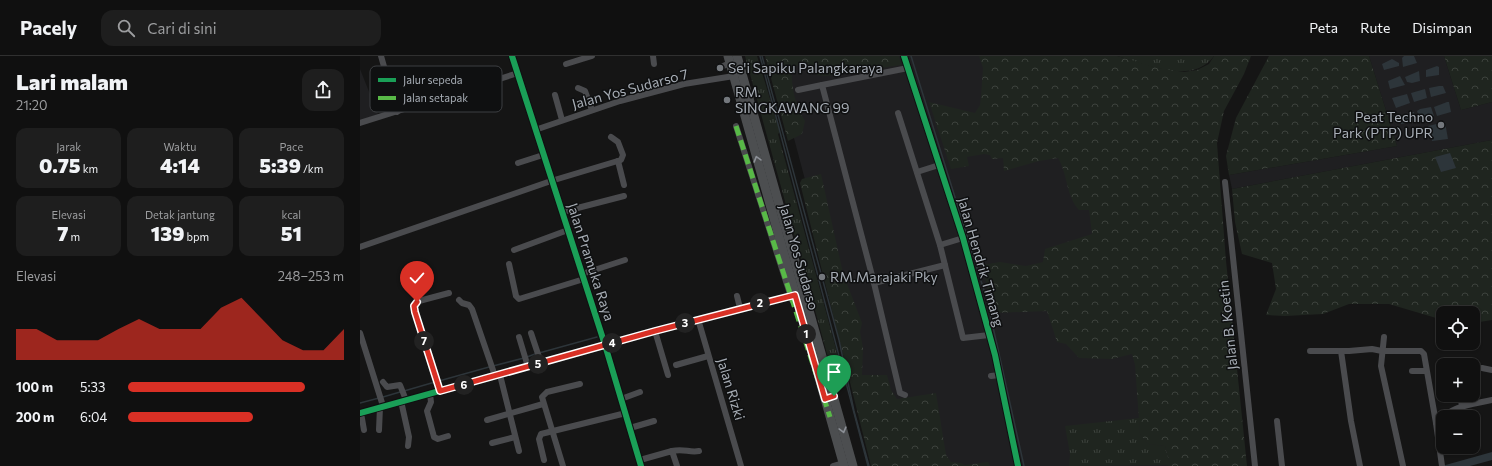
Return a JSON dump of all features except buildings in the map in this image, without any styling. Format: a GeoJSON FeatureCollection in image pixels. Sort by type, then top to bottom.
{"type":"FeatureCollection","features":[{"type":"Feature","properties":{"kind":"main road","name":"Jalan Yos Sudarso"},"geometry":{"type":"LineString","coordinates":[[737,56],[795,295],[853,466]]}},
{"type":"Feature","properties":{"kind":"main road","name":"Jalan Yos Sudarso"},"geometry":{"type":"LineString","coordinates":[[729,60],[768,184],[829,398],[830,417],[843,465]]}},
{"type":"Feature","properties":{"kind":"street"},"geometry":{"type":"LineString","coordinates":[[381,56],[384,66]]}},
{"type":"Feature","properties":{"kind":"street"},"geometry":{"type":"LineString","coordinates":[[512,56],[552,181]]}},
{"type":"Feature","properties":{"kind":"street"},"geometry":{"type":"LineString","coordinates":[[566,64],[592,56]]}},
{"type":"Feature","properties":{"kind":"street"},"geometry":{"type":"LineString","coordinates":[[652,56],[654,64]]}},
{"type":"Feature","properties":{"kind":"street","name":"Jalan Hendrik Timang"},"geometry":{"type":"LineString","coordinates":[[904,56],[963,238],[999,375],[1018,466]]}},
{"type":"Feature","properties":{"kind":"street"},"geometry":{"type":"LineString","coordinates":[[721,67],[729,60]]}},
{"type":"Feature","properties":{"kind":"street"},"geometry":{"type":"LineString","coordinates":[[798,90],[908,68]]}},
{"type":"Feature","properties":{"kind":"street"},"geometry":{"type":"LineString","coordinates":[[502,78],[518,73]]}},
{"type":"Feature","properties":{"kind":"street","name":"Jalan Yos Sudarso 7"},"geometry":{"type":"LineString","coordinates":[[535,130],[592,110],[684,84],[734,76]]}},
{"type":"Feature","properties":{"kind":"street"},"geometry":{"type":"LineString","coordinates":[[822,85],[874,283],[900,393],[905,395]]}},
{"type":"Feature","properties":{"kind":"street"},"geometry":{"type":"LineString","coordinates":[[578,88],[585,91],[592,110]]}},
{"type":"Feature","properties":{"kind":"street"},"geometry":{"type":"LineString","coordinates":[[555,95],[562,120]]}},
{"type":"Feature","properties":{"kind":"street"},"geometry":{"type":"LineString","coordinates":[[360,123],[397,112]]}},
{"type":"Feature","properties":{"kind":"street"},"geometry":{"type":"LineString","coordinates":[[898,113],[940,245],[963,338],[989,335]]}},
{"type":"Feature","properties":{"kind":"street"},"geometry":{"type":"LineString","coordinates":[[736,126],[830,417]]}},
{"type":"Feature","properties":{"kind":"street"},"geometry":{"type":"LineString","coordinates":[[360,247],[618,160],[623,155],[618,142],[612,137]]}},
{"type":"Feature","properties":{"kind":"street"},"geometry":{"type":"LineString","coordinates":[[518,162],[543,155]]}},
{"type":"Feature","properties":{"kind":"street"},"geometry":{"type":"LineString","coordinates":[[618,160],[624,185]]}},
{"type":"Feature","properties":{"kind":"street"},"geometry":{"type":"LineString","coordinates":[[917,172],[939,165]]}},
{"type":"Feature","properties":{"kind":"street","name":"Jalan Pramuka Raya"},"geometry":{"type":"LineString","coordinates":[[552,181],[626,413],[639,464]]}},
{"type":"Feature","properties":{"kind":"street","name":"Jalan B. Koetin"},"geometry":{"type":"LineString","coordinates":[[1225,182],[1255,466]]}},
{"type":"Feature","properties":{"kind":"street"},"geometry":{"type":"LineString","coordinates":[[562,212],[624,196]]}},
{"type":"Feature","properties":{"kind":"street"},"geometry":{"type":"LineString","coordinates":[[514,250],[568,230]]}},
{"type":"Feature","properties":{"kind":"street"},"geometry":{"type":"LineString","coordinates":[[940,245],[963,238]]}},
{"type":"Feature","properties":{"kind":"street"},"geometry":{"type":"LineString","coordinates":[[509,264],[518,299],[625,260]]}},
{"type":"Feature","properties":{"kind":"street"},"geometry":{"type":"LineString","coordinates":[[874,283],[945,264]]}},
{"type":"Feature","properties":{"kind":"street"},"geometry":{"type":"LineString","coordinates":[[440,391],[414,309],[419,301],[448,292]]}},
{"type":"Feature","properties":{"kind":"street"},"geometry":{"type":"LineString","coordinates":[[364,430],[360,413],[498,376],[698,319],[795,295]]}},
{"type":"Feature","properties":{"kind":"street"},"geometry":{"type":"LineString","coordinates":[[737,296],[740,308]]}},
{"type":"Feature","properties":{"kind":"street"},"geometry":{"type":"LineString","coordinates":[[459,300],[462,303],[469,305],[472,309],[498,376],[510,414],[519,451]]}},
{"type":"Feature","properties":{"kind":"street","name":"Jalan Rizki"},"geometry":{"type":"LineString","coordinates":[[698,319],[741,466]]}},
{"type":"Feature","properties":{"kind":"street"},"geometry":{"type":"LineString","coordinates":[[655,331],[668,375]]}},
{"type":"Feature","properties":{"kind":"street"},"geometry":{"type":"LineString","coordinates":[[360,333],[362,347],[381,407],[379,430]]}},
{"type":"Feature","properties":{"kind":"street"},"geometry":{"type":"LineString","coordinates":[[531,333],[541,363]]}},
{"type":"Feature","properties":{"kind":"street"},"geometry":{"type":"LineString","coordinates":[[520,337],[528,367]]}},
{"type":"Feature","properties":{"kind":"street"},"geometry":{"type":"LineString","coordinates":[[1384,337],[1380,366],[1404,466]]}},
{"type":"Feature","properties":{"kind":"street"},"geometry":{"type":"LineString","coordinates":[[1310,351],[1372,349],[1382,351],[1421,351],[1424,354],[1436,423]]}},
{"type":"Feature","properties":{"kind":"street"},"geometry":{"type":"LineString","coordinates":[[1341,351],[1351,421],[1360,466]]}},
{"type":"Feature","properties":{"kind":"street"},"geometry":{"type":"LineString","coordinates":[[676,365],[708,356]]}},
{"type":"Feature","properties":{"kind":"street"},"geometry":{"type":"LineString","coordinates":[[1482,368],[1492,370]]}},
{"type":"Feature","properties":{"kind":"street"},"geometry":{"type":"LineString","coordinates":[[1412,371],[1426,371]]}},
{"type":"Feature","properties":{"kind":"street"},"geometry":{"type":"LineString","coordinates":[[991,376],[999,375]]}},
{"type":"Feature","properties":{"kind":"street"},"geometry":{"type":"LineString","coordinates":[[383,382],[387,387],[400,385],[404,400],[408,446]]}},
{"type":"Feature","properties":{"kind":"street"},"geometry":{"type":"LineString","coordinates":[[564,466],[542,397],[545,393],[580,384]]}},
{"type":"Feature","properties":{"kind":"street"},"geometry":{"type":"LineString","coordinates":[[621,399],[640,392]]}},
{"type":"Feature","properties":{"kind":"street"},"geometry":{"type":"LineString","coordinates":[[430,394],[431,402],[427,411],[434,437],[438,439],[448,436]]}},
{"type":"Feature","properties":{"kind":"street"},"geometry":{"type":"LineString","coordinates":[[1450,410],[1492,400]]}},
{"type":"Feature","properties":{"kind":"street"},"geometry":{"type":"LineString","coordinates":[[1461,402],[1462,406]]}},
{"type":"Feature","properties":{"kind":"street"},"geometry":{"type":"LineString","coordinates":[[487,420],[543,404]]}},
{"type":"Feature","properties":{"kind":"street"},"geometry":{"type":"LineString","coordinates":[[544,460],[539,437],[541,434],[626,413]]}},
{"type":"Feature","properties":{"kind":"street"},"geometry":{"type":"LineString","coordinates":[[1277,420],[1282,466]]}},
{"type":"Feature","properties":{"kind":"street"},"geometry":{"type":"LineString","coordinates":[[630,428],[654,421]]}},
{"type":"Feature","properties":{"kind":"street"},"geometry":{"type":"LineString","coordinates":[[492,442],[515,437]]}},
{"type":"Feature","properties":{"kind":"street"},"geometry":{"type":"LineString","coordinates":[[639,464],[672,451],[682,449],[699,451]]}},
{"type":"Feature","properties":{"kind":"street"},"geometry":{"type":"LineString","coordinates":[[672,451],[677,466]]}},
{"type":"Feature","properties":{"kind":"street"},"geometry":{"type":"LineString","coordinates":[[1440,454],[1442,466]]}},
{"type":"Feature","properties":{"kind":"street"},"geometry":{"type":"LineString","coordinates":[[833,466],[843,465]]}},
{"type":"Feature","properties":{"kind":"shaded area"},"geometry":{"type":"Polygon","coordinates":[[[807,56],[1002,56],[1072,126],[1180,466],[881,466],[774,63],[807,56]]]}},
{"type":"Feature","properties":{"kind":"shaded area","name":"Peat Techno Park (PTP) UPR"},"geometry":{"type":"Polygon","coordinates":[[[1369,56],[1444,56],[1461,110],[1492,102],[1492,140],[1232,189],[1229,175],[1397,146],[1369,56]]]}},
{"type":"Feature","properties":{"kind":"shaded area"},"geometry":{"type":"Polygon","coordinates":[[[1404,56],[1414,56],[1417,63],[1403,67],[1402,58],[1404,56]]]}},
{"type":"Feature","properties":{"kind":"shaded area"},"geometry":{"type":"Polygon","coordinates":[[[1392,59],[1399,63],[1399,66],[1384,70],[1382,64],[1392,59]]]}},
{"type":"Feature","properties":{"kind":"shaded area"},"geometry":{"type":"Polygon","coordinates":[[[1437,66],[1439,67],[1439,75],[1426,77],[1426,70],[1437,66]]]}},
{"type":"Feature","properties":{"kind":"shaded area"},"geometry":{"type":"Polygon","coordinates":[[[360,69],[370,94],[370,112],[377,112],[378,114],[360,121],[360,69]]]}},
{"type":"Feature","properties":{"kind":"shaded area"},"geometry":{"type":"Polygon","coordinates":[[[1419,71],[1420,81],[1412,83],[1407,82],[1405,77],[1419,71]]]}},
{"type":"Feature","properties":{"kind":"shaded area"},"geometry":{"type":"Polygon","coordinates":[[[1400,76],[1405,85],[1390,89],[1388,81],[1400,76]]]}},
{"type":"Feature","properties":{"kind":"shaded area"},"geometry":{"type":"Polygon","coordinates":[[[1443,86],[1446,93],[1431,97],[1429,88],[1443,86]]]}},
{"type":"Feature","properties":{"kind":"shaded area"},"geometry":{"type":"Polygon","coordinates":[[[1425,89],[1427,98],[1414,102],[1411,93],[1425,89]]]}},
{"type":"Feature","properties":{"kind":"shaded area"},"geometry":{"type":"Polygon","coordinates":[[[1407,94],[1410,103],[1396,108],[1392,98],[1407,94]]]}},
{"type":"Feature","properties":{"kind":"shaded area"},"geometry":{"type":"Polygon","coordinates":[[[1449,102],[1451,112],[1437,116],[1434,107],[1449,102]]]}},
{"type":"Feature","properties":{"kind":"shaded area"},"geometry":{"type":"Polygon","coordinates":[[[1431,107],[1434,116],[1420,121],[1417,111],[1431,107]]]}},
{"type":"Feature","properties":{"kind":"shaded area"},"geometry":{"type":"Polygon","coordinates":[[[1414,112],[1416,121],[1401,124],[1399,116],[1414,112]]]}},
{"type":"Feature","properties":{"kind":"shaded area"},"geometry":{"type":"Polygon","coordinates":[[[1445,122],[1448,139],[1432,141],[1428,126],[1445,122]]]}},
{"type":"Feature","properties":{"kind":"shaded area"},"geometry":{"type":"Polygon","coordinates":[[[1450,153],[1456,168],[1441,172],[1435,157],[1450,153]]]}},
{"type":"Feature","properties":{"kind":"shaded area"},"geometry":{"type":"Polygon","coordinates":[[[1492,452],[1492,460],[1470,466],[1442,466],[1492,452]]]}},
{"type":"Feature","properties":{"kind":"green space"},"geometry":{"type":"Polygon","coordinates":[[[745,56],[757,56],[780,132],[778,134],[846,386],[837,390],[745,56]]]}},
{"type":"Feature","properties":{"kind":"green space"},"geometry":{"type":"Polygon","coordinates":[[[765,56],[899,56],[901,65],[826,76],[816,75],[811,65],[802,63],[792,68],[794,96],[805,121],[802,134],[788,141],[765,56]]]}},
{"type":"Feature","properties":{"kind":"green space"},"geometry":{"type":"Polygon","coordinates":[[[979,56],[1117,56],[1158,68],[1184,72],[1197,70],[1209,64],[1214,56],[1251,56],[1244,74],[1224,111],[1217,143],[1226,261],[1247,466],[1166,466],[1170,465],[1165,446],[1148,444],[1140,434],[1135,365],[1132,354],[1112,359],[1079,358],[1066,344],[1057,342],[1047,311],[993,313],[982,265],[1000,262],[1026,266],[1043,262],[1045,249],[1092,234],[1089,210],[1079,210],[1075,204],[1069,192],[1064,171],[1058,158],[1039,161],[1004,171],[1003,158],[992,159],[990,155],[984,154],[967,157],[969,166],[951,169],[929,102],[975,113],[980,105],[983,68],[979,56]]]}},
{"type":"Feature","properties":{"kind":"green space"},"geometry":{"type":"Polygon","coordinates":[[[1117,56],[1214,56],[1205,65],[1194,70],[1181,71],[1155,67],[1117,56]]]}},
{"type":"Feature","properties":{"kind":"green space"},"geometry":{"type":"Polygon","coordinates":[[[1269,56],[1369,56],[1397,146],[1229,175],[1226,156],[1236,118],[1269,56]]]}},
{"type":"Feature","properties":{"kind":"green space"},"geometry":{"type":"Polygon","coordinates":[[[1444,56],[1492,56],[1492,102],[1461,110],[1444,56]]]}},
{"type":"Feature","properties":{"kind":"green space"},"geometry":{"type":"Polygon","coordinates":[[[1492,140],[1492,320],[1480,322],[1480,306],[1436,306],[1436,318],[1389,304],[1349,304],[1323,314],[1285,316],[1266,315],[1276,289],[1272,263],[1242,254],[1235,222],[1232,189],[1492,140]]]}},
{"type":"Feature","properties":{"kind":"green space"},"geometry":{"type":"Polygon","coordinates":[[[821,174],[843,273],[862,323],[860,332],[863,348],[862,375],[887,375],[891,390],[897,399],[936,393],[946,455],[951,462],[965,465],[988,462],[990,466],[871,466],[800,183],[802,179],[821,174]]]}},
{"type":"Feature","properties":{"kind":"green space"},"geometry":{"type":"Polygon","coordinates":[[[1139,418],[1140,434],[1148,444],[1165,446],[1170,465],[1069,466],[1070,454],[1065,426],[1139,418]]]}},
{"type":"Feature","properties":{"kind":"waterway"},"geometry":{"type":"LineString","coordinates":[[760,56],[868,466]]}},
{"type":"Feature","properties":{"kind":"waterway"},"geometry":{"type":"LineString","coordinates":[[762,56],[839,340],[854,411],[869,466]]}},
{"type":"Feature","properties":{"kind":"waterway"},"geometry":{"type":"LineString","coordinates":[[911,56],[987,300],[1024,466]]}},
{"type":"Feature","properties":{"kind":"waterway"},"geometry":{"type":"LineString","coordinates":[[539,353],[597,337]]}},
{"type":"Feature","properties":{"kind":"waterway"},"geometry":{"type":"LineString","coordinates":[[527,357],[535,354]]}},
{"type":"Feature","properties":{"kind":"waterway"},"geometry":{"type":"LineString","coordinates":[[493,366],[524,358]]}},
{"type":"Feature","properties":{"kind":"waterway"},"geometry":{"type":"LineString","coordinates":[[439,381],[489,367]]}},
{"type":"Feature","properties":{"kind":"waterway"},"geometry":{"type":"LineString","coordinates":[[404,391],[435,382]]}},
{"type":"Feature","properties":{"kind":"waterway"},"geometry":{"type":"LineString","coordinates":[[383,397],[400,392]]}},
{"type":"Feature","properties":{"kind":"waterway"},"geometry":{"type":"LineString","coordinates":[[360,403],[379,398]]}},
{"type":"Feature","properties":{"kind":"marked path"},"geometry":{"type":"LineString","coordinates":[[736,126],[830,417]]}},
{"type":"Feature","properties":{"kind":"cycle path"},"geometry":{"type":"LineString","coordinates":[[512,56],[605,345],[641,466]]}},
{"type":"Feature","properties":{"kind":"cycle path"},"geometry":{"type":"LineString","coordinates":[[904,56],[963,238],[995,355],[1018,466]]}},
{"type":"Feature","properties":{"kind":"cycle path"},"geometry":{"type":"LineString","coordinates":[[360,413],[655,331],[795,295]]}},
{"type":"Feature","properties":{"kind":"place","name":"Se'i Sapiku Palangkaraya"},"geometry":{"type":"Point","coordinates":[720,68]}},
{"type":"Feature","properties":{"kind":"place","name":"RM. SINGKAWANG 99"},"geometry":{"type":"Point","coordinates":[727,100]}},
{"type":"Feature","properties":{"kind":"place","name":"Peat Techno Park (PTP) UPR"},"geometry":{"type":"Point","coordinates":[1441,125]}},
{"type":"Feature","properties":{"kind":"place","name":"RM.Marajaki Pky"},"geometry":{"type":"Point","coordinates":[822,277]}},
{"type":"Feature","properties":{"kind":"route"},"geometry":{"type":"LineString","coordinates":[[417,302],[414,309],[440,391],[655,331],[795,295],[825,399],[834,396]]}}]}
